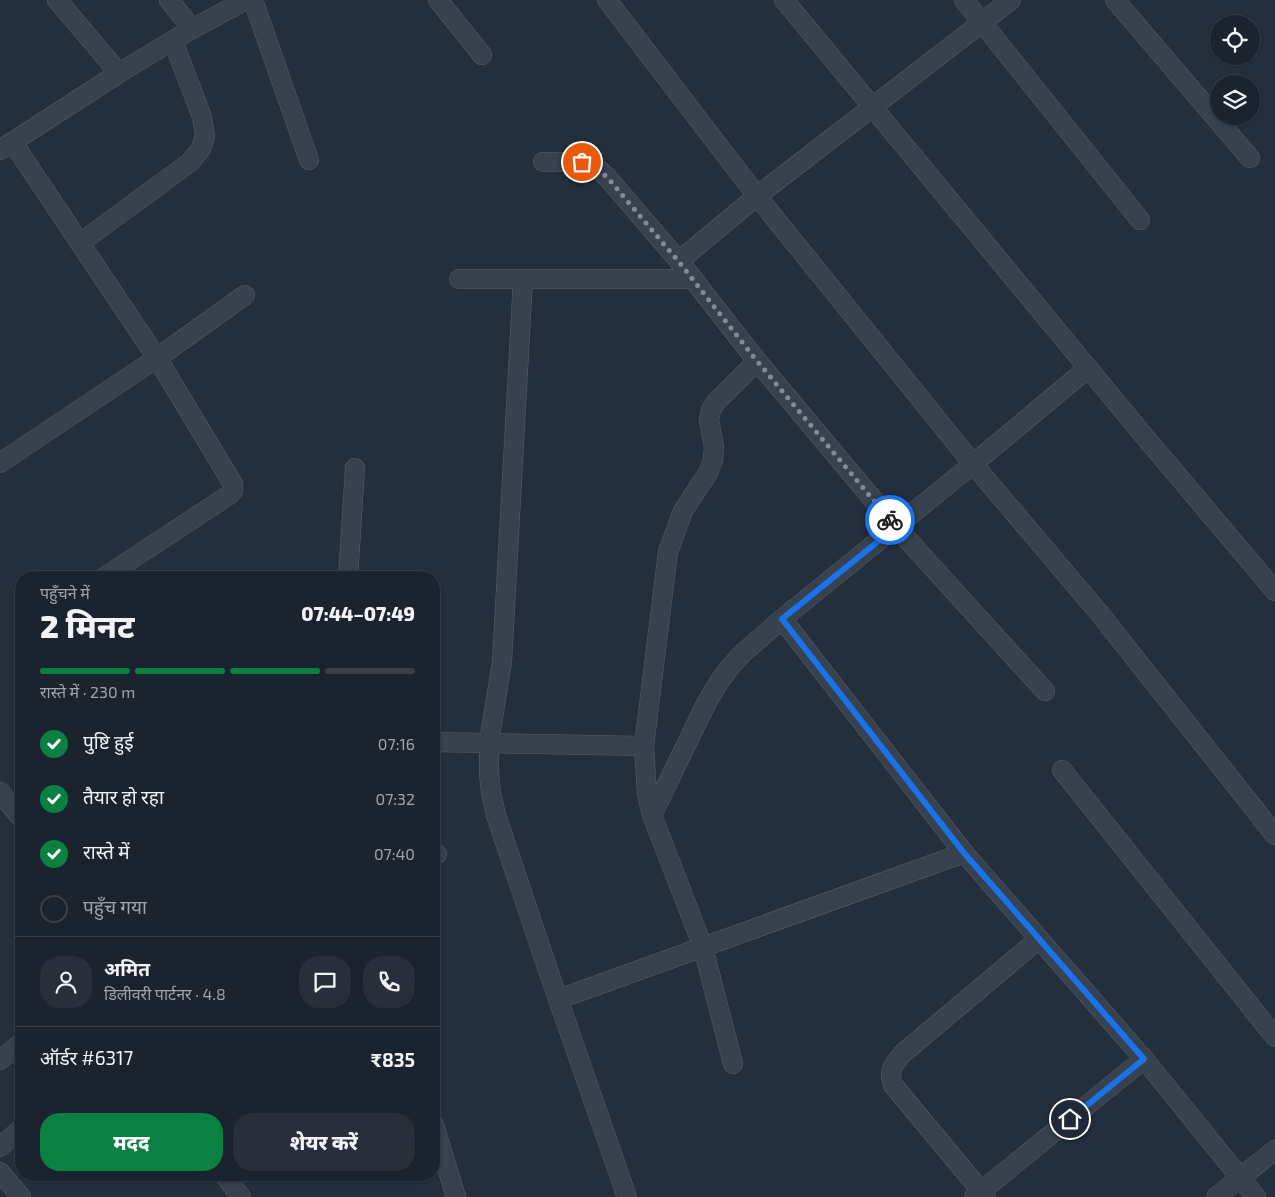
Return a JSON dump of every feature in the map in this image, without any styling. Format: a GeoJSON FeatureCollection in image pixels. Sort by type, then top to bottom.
{"type":"FeatureCollection","features":[{"type":"Feature","properties":{"kind":"street"},"geometry":{"type":"LineString","coordinates":[[57,0],[119,74]]}},
{"type":"Feature","properties":{"kind":"street"},"geometry":{"type":"LineString","coordinates":[[169,0],[192,29]]}},
{"type":"Feature","properties":{"kind":"street"},"geometry":{"type":"LineString","coordinates":[[114,571],[230,494],[234,488],[230,478],[157,358],[80,243],[6,146],[192,29],[246,0]]}},
{"type":"Feature","properties":{"kind":"street"},"geometry":{"type":"LineString","coordinates":[[253,0],[309,160]]}},
{"type":"Feature","properties":{"kind":"street"},"geometry":{"type":"LineString","coordinates":[[438,0],[482,55]]}},
{"type":"Feature","properties":{"kind":"street"},"geometry":{"type":"LineString","coordinates":[[607,0],[757,196],[973,464],[1100,614],[1275,835]]}},
{"type":"Feature","properties":{"kind":"street"},"geometry":{"type":"LineString","coordinates":[[784,0],[1275,591]]}},
{"type":"Feature","properties":{"kind":"street"},"geometry":{"type":"LineString","coordinates":[[964,0],[1140,220]]}},
{"type":"Feature","properties":{"kind":"street"},"geometry":{"type":"LineString","coordinates":[[679,262],[757,196],[1011,0]]}},
{"type":"Feature","properties":{"kind":"street"},"geometry":{"type":"LineString","coordinates":[[1115,0],[1250,158]]}},
{"type":"Feature","properties":{"kind":"street"},"geometry":{"type":"LineString","coordinates":[[80,243],[189,163],[201,149],[205,136],[202,117],[173,41]]}},
{"type":"Feature","properties":{"kind":"street"},"geometry":{"type":"LineString","coordinates":[[543,162],[582,162],[594,166],[607,177],[896,527],[1045,691]]}},
{"type":"Feature","properties":{"kind":"street"},"geometry":{"type":"LineString","coordinates":[[459,279],[693,279]]}},
{"type":"Feature","properties":{"kind":"street"},"geometry":{"type":"LineString","coordinates":[[523,279],[502,662],[490,742],[489,773],[491,793],[496,815],[628,1197]]}},
{"type":"Feature","properties":{"kind":"street"},"geometry":{"type":"LineString","coordinates":[[0,464],[157,358],[245,295]]}},
{"type":"Feature","properties":{"kind":"street"},"geometry":{"type":"LineString","coordinates":[[732,1064],[703,947],[652,815],[647,794],[644,746],[668,552],[683,511],[708,473],[713,460],[714,447],[709,420],[711,410],[716,402],[757,361]]}},
{"type":"Feature","properties":{"kind":"street"},"geometry":{"type":"LineString","coordinates":[[652,815],[707,702],[730,667],[743,653],[1088,368]]}},
{"type":"Feature","properties":{"kind":"street"},"geometry":{"type":"LineString","coordinates":[[349,571],[356,468]]}},
{"type":"Feature","properties":{"kind":"street"},"geometry":{"type":"LineString","coordinates":[[782,619],[964,853],[1144,1059],[1256,1197]]}},
{"type":"Feature","properties":{"kind":"street"},"geometry":{"type":"LineString","coordinates":[[440,742],[644,746]]}},
{"type":"Feature","properties":{"kind":"street"},"geometry":{"type":"LineString","coordinates":[[1062,770],[1275,1036]]}},
{"type":"Feature","properties":{"kind":"street"},"geometry":{"type":"LineString","coordinates":[[0,792],[15,811]]}},
{"type":"Feature","properties":{"kind":"street"},"geometry":{"type":"LineString","coordinates":[[559,999],[964,853]]}},
{"type":"Feature","properties":{"kind":"street"},"geometry":{"type":"LineString","coordinates":[[1040,939],[902,1054],[893,1065],[890,1076],[893,1085],[980,1195],[1144,1059]]}},
{"type":"Feature","properties":{"kind":"street"},"geometry":{"type":"LineString","coordinates":[[1,1058],[15,1048]]}},
{"type":"Feature","properties":{"kind":"street"},"geometry":{"type":"LineString","coordinates":[[0,1146],[15,1134]]}},
{"type":"Feature","properties":{"kind":"street"},"geometry":{"type":"LineString","coordinates":[[440,1144],[456,1197]]}},
{"type":"Feature","properties":{"kind":"street"},"geometry":{"type":"LineString","coordinates":[[1216,1197],[1275,1150]]}},
{"type":"Feature","properties":{"kind":"street"},"geometry":{"type":"LineString","coordinates":[[0,1172],[21,1197]]}},
{"type":"Feature","properties":{"kind":"street"},"geometry":{"type":"LineString","coordinates":[[229,1181],[241,1197]]}},
{"type":"Feature","properties":{"kind":"way so far"},"geometry":{"type":"LineString","coordinates":[[582,162],[594,166],[607,177],[890,520]]}},
{"type":"Feature","properties":{"kind":"route"},"geometry":{"type":"LineString","coordinates":[[890,520],[896,527],[782,619],[964,853],[1144,1059],[1070,1119]]}}]}
